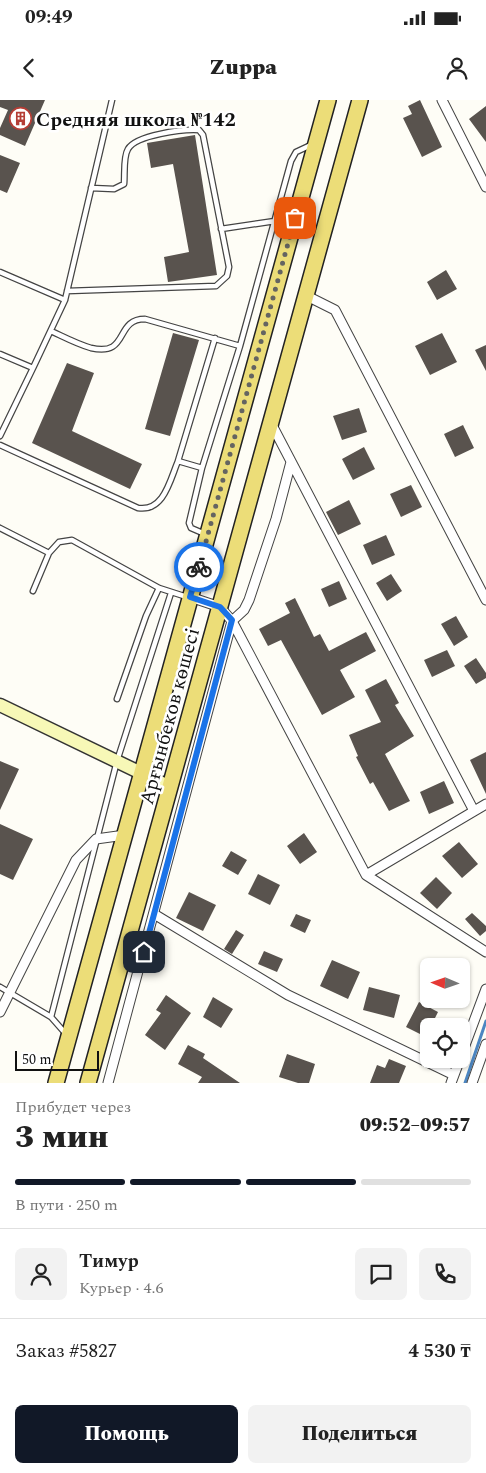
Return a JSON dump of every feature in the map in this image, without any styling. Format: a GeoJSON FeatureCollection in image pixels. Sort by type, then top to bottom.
{"type":"FeatureCollection","features":[{"type":"Feature","properties":{"kind":"main road","name":"Арғынбеков көшесі"},"geometry":{"type":"LineString","coordinates":[[56,1083],[328,100]]}},
{"type":"Feature","properties":{"kind":"main road","name":"Арғынбеков көшесі"},"geometry":{"type":"LineString","coordinates":[[88,1083],[308,296],[360,100]]}},
{"type":"Feature","properties":{"kind":"street"},"geometry":{"type":"LineString","coordinates":[[442,100],[486,187]]}},
{"type":"Feature","properties":{"kind":"street"},"geometry":{"type":"LineString","coordinates":[[308,296],[335,310],[486,600]]}},
{"type":"Feature","properties":{"kind":"street"},"geometry":{"type":"LineString","coordinates":[[272,425],[474,811]]}},
{"type":"Feature","properties":{"kind":"street"},"geometry":{"type":"LineString","coordinates":[[108,1083],[232,620],[244,610],[249,600],[276,519],[291,462]]}},
{"type":"Feature","properties":{"kind":"street"},"geometry":{"type":"LineString","coordinates":[[190,597],[220,607],[232,620],[366,874],[486,952]]}},
{"type":"Feature","properties":{"kind":"street"},"geometry":{"type":"LineString","coordinates":[[0,705],[170,787]]}},
{"type":"Feature","properties":{"kind":"street"},"geometry":{"type":"LineString","coordinates":[[366,874],[486,804]]}},
{"type":"Feature","properties":{"kind":"street"},"geometry":{"type":"LineString","coordinates":[[0,1012],[76,860],[96,839],[125,835]]}},
{"type":"Feature","properties":{"kind":"street"},"geometry":{"type":"LineString","coordinates":[[154,914],[288,995],[452,1079]]}},
{"type":"Feature","properties":{"kind":"street"},"geometry":{"type":"LineString","coordinates":[[470,1033],[486,990]]}},
{"type":"Feature","properties":{"kind":"street"},"geometry":{"type":"LineString","coordinates":[[472,1083],[486,1044]]}},
{"type":"Feature","properties":{"kind":"lane"},"geometry":{"type":"LineString","coordinates":[[0,436],[65,300],[112,100]]}},
{"type":"Feature","properties":{"kind":"lane"},"geometry":{"type":"LineString","coordinates":[[67,291],[216,286],[227,276],[229,267],[222,229],[203,135],[199,130],[188,129],[134,140],[126,150],[124,184],[114,189],[91,188]]}},
{"type":"Feature","properties":{"kind":"lane"},"geometry":{"type":"LineString","coordinates":[[208,536],[191,528],[189,523],[202,468],[240,346],[291,161],[296,152],[316,143]]}},
{"type":"Feature","properties":{"kind":"lane"},"geometry":{"type":"LineString","coordinates":[[222,229],[276,221]]}},
{"type":"Feature","properties":{"kind":"lane"},"geometry":{"type":"LineString","coordinates":[[0,272],[65,300]]}},
{"type":"Feature","properties":{"kind":"lane"},"geometry":{"type":"LineString","coordinates":[[51,331],[82,345],[93,348],[107,348],[117,344],[128,323],[134,319],[145,319],[240,346]]}},
{"type":"Feature","properties":{"kind":"lane"},"geometry":{"type":"LineString","coordinates":[[0,445],[138,508],[147,510],[155,507],[161,500],[178,461],[215,338]]}},
{"type":"Feature","properties":{"kind":"lane"},"geometry":{"type":"LineString","coordinates":[[0,354],[33,368]]}},
{"type":"Feature","properties":{"kind":"lane"},"geometry":{"type":"LineString","coordinates":[[178,461],[202,468]]}},
{"type":"Feature","properties":{"kind":"lane"},"geometry":{"type":"LineString","coordinates":[[0,528],[48,553]]}},
{"type":"Feature","properties":{"kind":"lane"},"geometry":{"type":"LineString","coordinates":[[33,592],[48,553],[59,542],[72,540],[159,588],[190,597]]}},
{"type":"Feature","properties":{"kind":"lane"},"geometry":{"type":"LineString","coordinates":[[117,699],[146,616],[159,588]]}},
{"type":"Feature","properties":{"kind":"lane"},"geometry":{"type":"LineString","coordinates":[[51,1017],[117,761],[171,593]]}},
{"type":"Feature","properties":{"kind":"lane"},"geometry":{"type":"LineString","coordinates":[[0,987],[51,1017],[69,1037]]}},
{"type":"Feature","properties":{"kind":"building","name":"Средняя школа №142"},"geometry":{"type":"Polygon","coordinates":[[[0,100],[45,100],[25,146],[0,135],[0,128],[8,110],[0,107],[0,100]]]}},
{"type":"Feature","properties":{"kind":"building"},"geometry":{"type":"Polygon","coordinates":[[[420,100],[442,147],[422,157],[403,118],[412,114],[408,106],[420,100]]]}},
{"type":"Feature","properties":{"kind":"building"},"geometry":{"type":"Polygon","coordinates":[[[486,106],[486,142],[469,119],[486,106]]]}},
{"type":"Feature","properties":{"kind":"building"},"geometry":{"type":"Polygon","coordinates":[[[195,135],[217,275],[168,282],[164,257],[189,252],[173,164],[151,168],[147,143],[195,135]]]}},
{"type":"Feature","properties":{"kind":"building","name":"Средняя школа №142"},"geometry":{"type":"Polygon","coordinates":[[[0,155],[20,163],[7,193],[0,190],[0,155]]]}},
{"type":"Feature","properties":{"kind":"building"},"geometry":{"type":"Polygon","coordinates":[[[446,270],[457,289],[437,300],[427,282],[446,270]]]}},
{"type":"Feature","properties":{"kind":"building"},"geometry":{"type":"Polygon","coordinates":[[[173,333],[199,340],[170,436],[145,429],[173,333]]]}},
{"type":"Feature","properties":{"kind":"building"},"geometry":{"type":"Polygon","coordinates":[[[442,333],[457,362],[430,375],[415,346],[442,333]]]}},
{"type":"Feature","properties":{"kind":"building"},"geometry":{"type":"Polygon","coordinates":[[[486,345],[486,371],[475,350],[486,345]]]}},
{"type":"Feature","properties":{"kind":"building"},"geometry":{"type":"Polygon","coordinates":[[[67,363],[94,373],[72,431],[142,464],[130,489],[32,443],[67,363]]]}},
{"type":"Feature","properties":{"kind":"building"},"geometry":{"type":"Polygon","coordinates":[[[359,408],[367,432],[342,440],[333,416],[359,408]]]}},
{"type":"Feature","properties":{"kind":"building"},"geometry":{"type":"Polygon","coordinates":[[[463,425],[474,448],[455,457],[444,434],[463,425]]]}},
{"type":"Feature","properties":{"kind":"building"},"geometry":{"type":"Polygon","coordinates":[[[364,447],[375,469],[353,480],[342,459],[364,447]]]}},
{"type":"Feature","properties":{"kind":"building"},"geometry":{"type":"Polygon","coordinates":[[[411,485],[422,507],[401,517],[390,494],[411,485]]]}},
{"type":"Feature","properties":{"kind":"building"},"geometry":{"type":"Polygon","coordinates":[[[349,500],[361,524],[338,535],[326,512],[349,500]]]}},
{"type":"Feature","properties":{"kind":"building"},"geometry":{"type":"Polygon","coordinates":[[[386,535],[395,555],[372,565],[363,545],[386,535]]]}},
{"type":"Feature","properties":{"kind":"building"},"geometry":{"type":"Polygon","coordinates":[[[391,574],[402,591],[387,601],[376,583],[391,574]]]}},
{"type":"Feature","properties":{"kind":"building"},"geometry":{"type":"Polygon","coordinates":[[[339,581],[347,599],[329,607],[321,589],[339,581]]]}},
{"type":"Feature","properties":{"kind":"building"},"geometry":{"type":"Polygon","coordinates":[[[295,598],[314,637],[320,634],[329,651],[366,632],[376,651],[340,670],[355,697],[322,715],[281,640],[268,646],[259,629],[290,613],[285,603],[295,598]]]}},
{"type":"Feature","properties":{"kind":"building"},"geometry":{"type":"Polygon","coordinates":[[[456,616],[468,637],[454,646],[441,624],[456,616]]]}},
{"type":"Feature","properties":{"kind":"building"},"geometry":{"type":"Polygon","coordinates":[[[447,650],[455,666],[432,677],[424,660],[447,650]]]}},
{"type":"Feature","properties":{"kind":"building"},"geometry":{"type":"Polygon","coordinates":[[[476,658],[486,673],[486,678],[476,684],[464,666],[476,658]]]}},
{"type":"Feature","properties":{"kind":"building"},"geometry":{"type":"Polygon","coordinates":[[[386,679],[399,703],[395,705],[414,736],[385,754],[410,801],[389,811],[373,782],[370,784],[356,757],[358,756],[349,735],[381,722],[365,690],[386,679]]]}},
{"type":"Feature","properties":{"kind":"building"},"geometry":{"type":"Polygon","coordinates":[[[486,752],[486,794],[470,760],[486,752]]]}},
{"type":"Feature","properties":{"kind":"building"},"geometry":{"type":"Polygon","coordinates":[[[0,761],[19,769],[0,810],[0,761]]]}},
{"type":"Feature","properties":{"kind":"building"},"geometry":{"type":"Polygon","coordinates":[[[444,781],[454,803],[429,814],[420,792],[444,781]]]}},
{"type":"Feature","properties":{"kind":"building"},"geometry":{"type":"Polygon","coordinates":[[[0,824],[33,839],[13,880],[0,874],[0,824]]]}},
{"type":"Feature","properties":{"kind":"building"},"geometry":{"type":"Polygon","coordinates":[[[304,833],[317,852],[300,864],[287,846],[304,833]]]}},
{"type":"Feature","properties":{"kind":"building"},"geometry":{"type":"Polygon","coordinates":[[[459,842],[478,864],[462,878],[442,856],[459,842]]]}},
{"type":"Feature","properties":{"kind":"building"},"geometry":{"type":"Polygon","coordinates":[[[231,851],[247,860],[238,875],[222,866],[231,851]]]}},
{"type":"Feature","properties":{"kind":"building"},"geometry":{"type":"Polygon","coordinates":[[[258,874],[280,885],[270,905],[248,894],[258,874]]]}},
{"type":"Feature","properties":{"kind":"building"},"geometry":{"type":"Polygon","coordinates":[[[436,877],[452,893],[437,909],[420,893],[436,877]]]}},
{"type":"Feature","properties":{"kind":"building"},"geometry":{"type":"Polygon","coordinates":[[[189,892],[216,905],[203,931],[176,918],[189,892]]]}},
{"type":"Feature","properties":{"kind":"building"},"geometry":{"type":"Polygon","coordinates":[[[472,913],[486,926],[486,931],[480,936],[465,919],[472,913]]]}},
{"type":"Feature","properties":{"kind":"building"},"geometry":{"type":"Polygon","coordinates":[[[296,914],[311,920],[305,933],[290,926],[296,914]]]}},
{"type":"Feature","properties":{"kind":"building"},"geometry":{"type":"Polygon","coordinates":[[[236,930],[244,935],[232,954],[224,949],[236,930]]]}},
{"type":"Feature","properties":{"kind":"building"},"geometry":{"type":"Polygon","coordinates":[[[264,951],[283,959],[277,972],[258,964],[264,951]]]}},
{"type":"Feature","properties":{"kind":"building"},"geometry":{"type":"Polygon","coordinates":[[[332,960],[360,972],[348,999],[320,986],[332,960]]]}},
{"type":"Feature","properties":{"kind":"building"},"geometry":{"type":"Polygon","coordinates":[[[369,987],[400,995],[394,1018],[363,1010],[369,987]]]}},
{"type":"Feature","properties":{"kind":"building"},"geometry":{"type":"Polygon","coordinates":[[[166,995],[191,1013],[165,1050],[145,1035],[161,1013],[156,1010],[166,995]]]}},
{"type":"Feature","properties":{"kind":"building"},"geometry":{"type":"Polygon","coordinates":[[[213,997],[233,1009],[221,1028],[203,1017],[213,997]]]}},
{"type":"Feature","properties":{"kind":"building"},"geometry":{"type":"Polygon","coordinates":[[[419,1002],[420,1008],[430,1008],[438,1012],[435,1018],[420,1018],[420,1034],[406,1027],[419,1002]]]}},
{"type":"Feature","properties":{"kind":"building"},"geometry":{"type":"Polygon","coordinates":[[[188,1045],[205,1054],[203,1058],[240,1083],[198,1083],[202,1077],[178,1064],[188,1045]]]}},
{"type":"Feature","properties":{"kind":"building"},"geometry":{"type":"Polygon","coordinates":[[[287,1054],[315,1064],[309,1083],[298,1083],[279,1077],[287,1054]]]}},
{"type":"Feature","properties":{"kind":"building"},"geometry":{"type":"Polygon","coordinates":[[[389,1059],[406,1066],[399,1083],[370,1083],[377,1065],[385,1068],[389,1059]]]}},
{"type":"Feature","properties":{"kind":"waterway"},"geometry":{"type":"LineString","coordinates":[[465,1083],[486,1021]]}},
{"type":"Feature","properties":{"kind":"way so far"},"geometry":{"type":"LineString","coordinates":[[199,567],[295,218]]}},
{"type":"Feature","properties":{"kind":"place","name":"Средняя школа №142"},"geometry":{"type":"Point","coordinates":[20,119]}},
{"type":"Feature","properties":{"kind":"route"},"geometry":{"type":"LineString","coordinates":[[144,952],[232,620],[220,607],[190,597],[199,567]]}}]}
